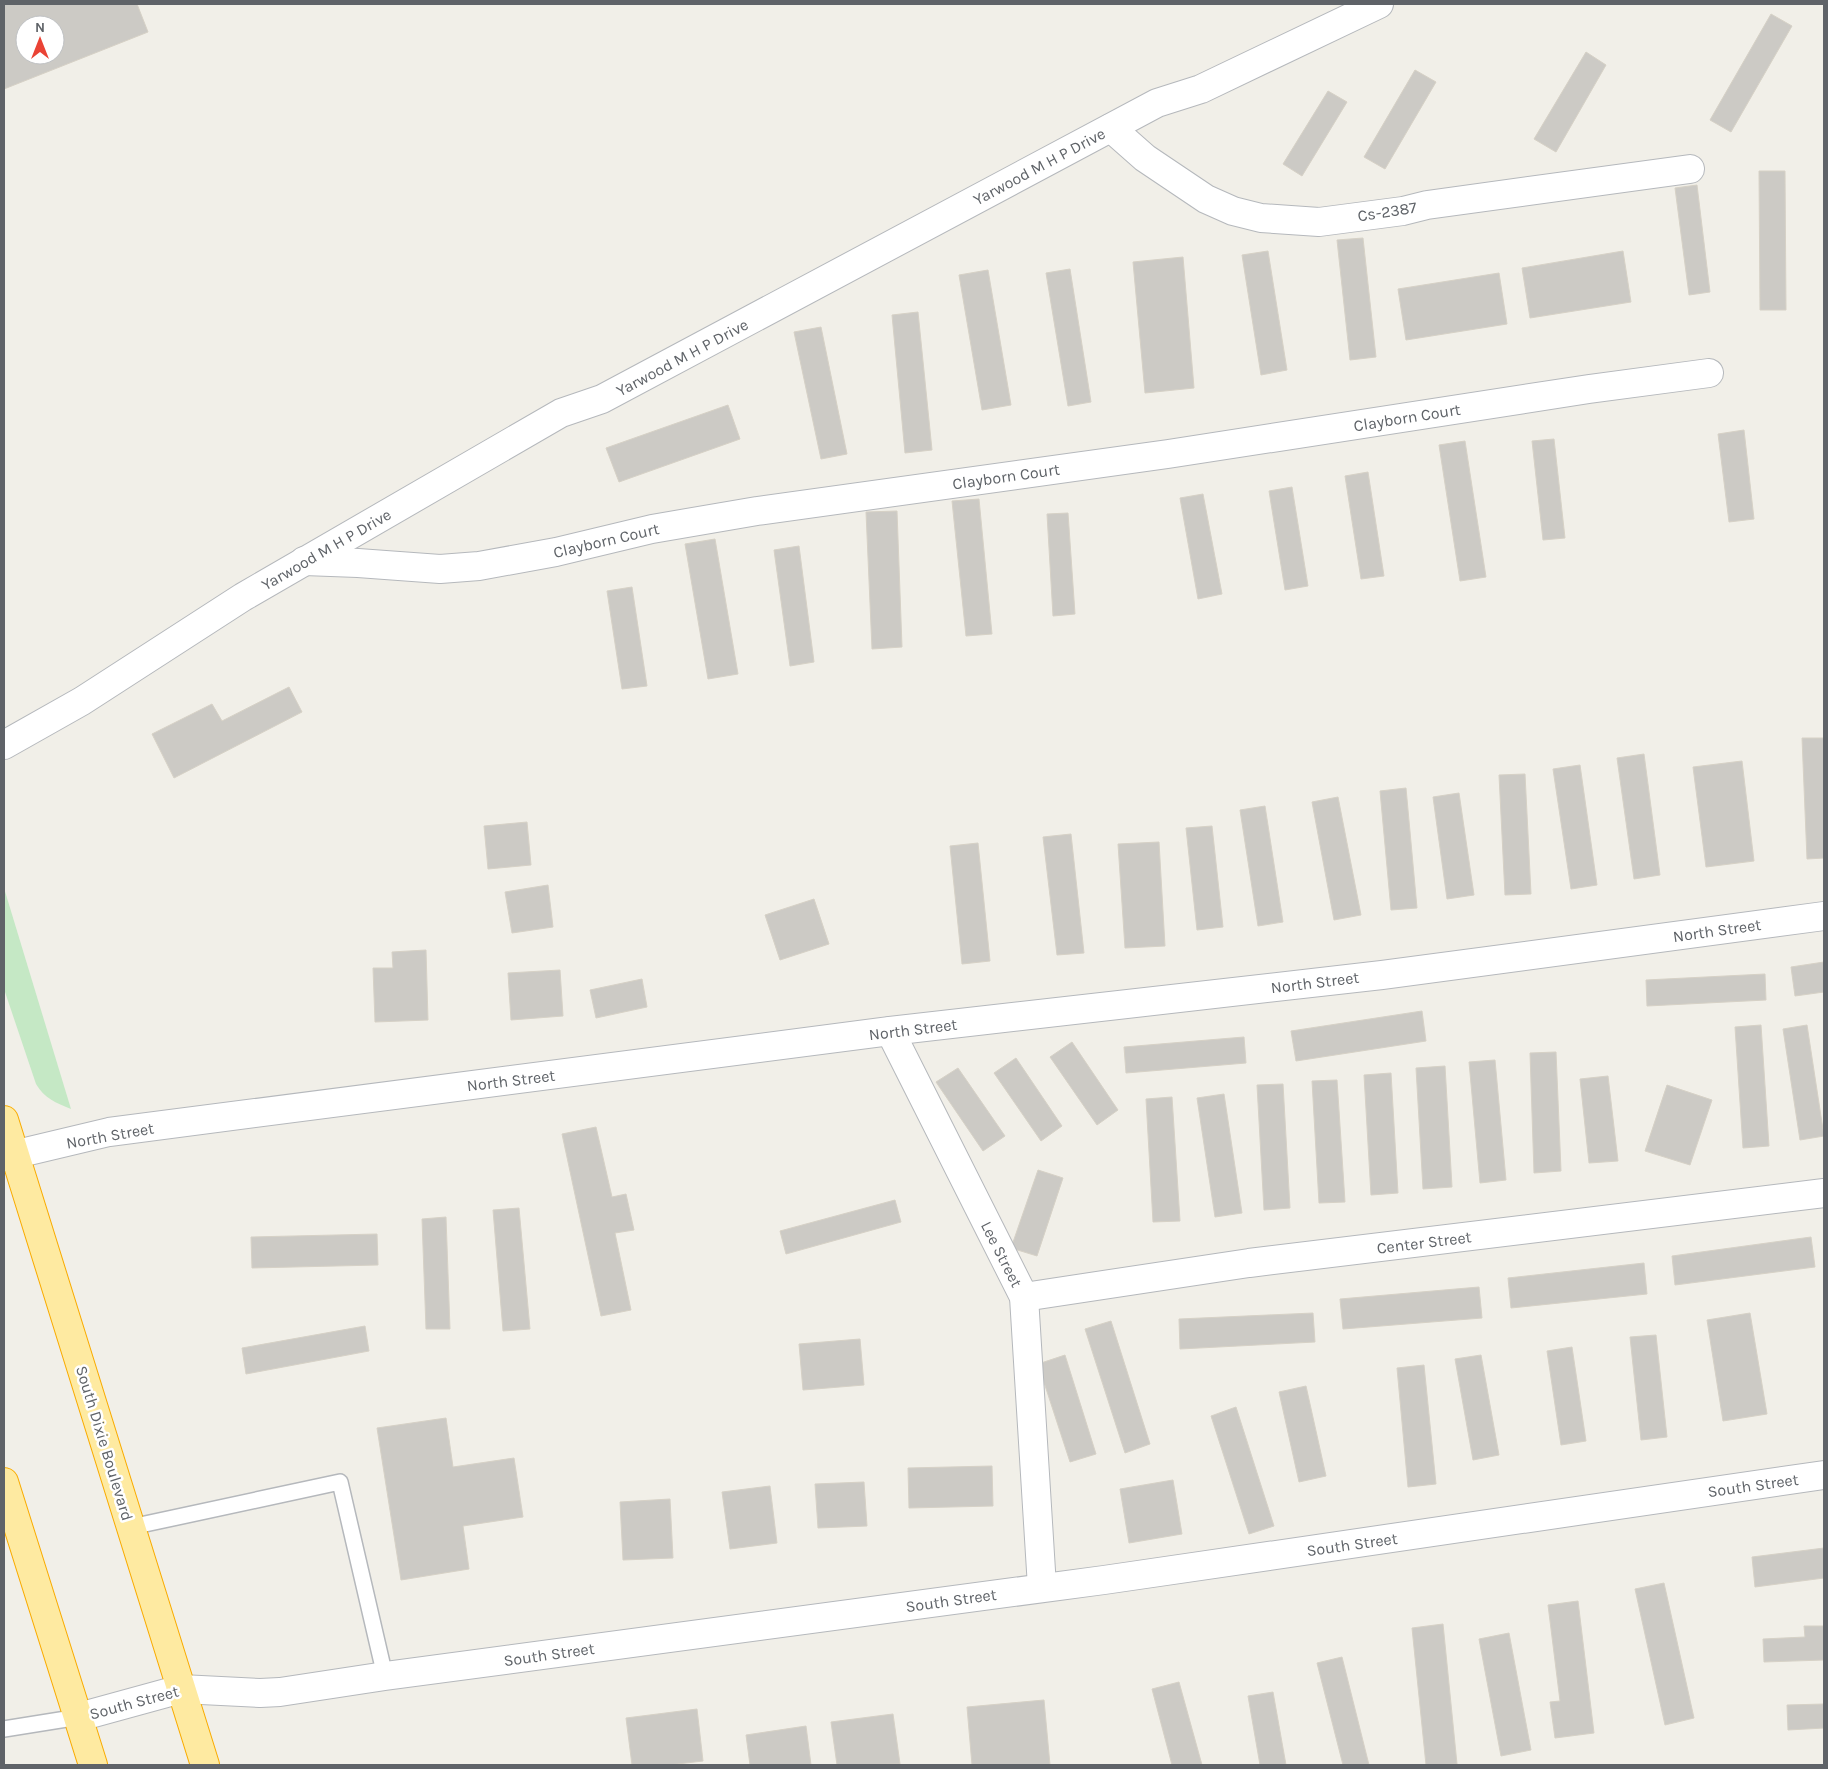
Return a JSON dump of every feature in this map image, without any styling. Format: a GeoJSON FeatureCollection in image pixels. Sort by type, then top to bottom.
{"type":"FeatureCollection","features":[{"type":"Feature","properties":{"kind":"highway","name":"South Dixie Boulevard"},"geometry":{"type":"LineString","coordinates":[[4,1120],[9,1155],[131,1527],[205,1765]]}},
{"type":"Feature","properties":{"kind":"highway"},"geometry":{"type":"LineString","coordinates":[[5,1489],[93,1765]]}},
{"type":"Feature","properties":{"kind":"street","name":"Yarwood M H P Drive"},"geometry":{"type":"LineString","coordinates":[[4,745],[82,701],[243,597],[562,414],[602,399],[1158,103],[1201,89],[1380,4]]}},
{"type":"Feature","properties":{"kind":"street","name":"Cs-2387"},"geometry":{"type":"LineString","coordinates":[[1111,128],[1145,158],[1206,199],[1232,211],[1261,218],[1319,222],[1427,205],[1690,169]]}},
{"type":"Feature","properties":{"kind":"street","name":"Clayborn Court"},"geometry":{"type":"LineString","coordinates":[[304,561],[358,562],[440,569],[479,566],[556,552],[652,529],[748,513],[1168,454],[1589,389],[1709,373]]}},
{"type":"Feature","properties":{"kind":"street","name":"North Street"},"geometry":{"type":"LineString","coordinates":[[9,1155],[110,1132],[890,1031],[1382,975],[1824,916]]}},
{"type":"Feature","properties":{"kind":"street","name":"Lee Street"},"geometry":{"type":"LineString","coordinates":[[890,1031],[1024,1297],[1042,1588]]}},
{"type":"Feature","properties":{"kind":"street","name":"Center Street"},"geometry":{"type":"LineString","coordinates":[[1024,1297],[1250,1263],[1824,1193]]}},
{"type":"Feature","properties":{"kind":"street","name":"South Street"},"geometry":{"type":"LineString","coordinates":[[79,1717],[181,1689],[260,1693],[280,1692],[385,1676],[1042,1588],[1824,1475]]}},
{"type":"Feature","properties":{"kind":"lane"},"geometry":{"type":"LineString","coordinates":[[131,1527],[340,1482],[385,1676]]}},
{"type":"Feature","properties":{"kind":"lane"},"geometry":{"type":"LineString","coordinates":[[4,1729],[79,1717]]}},
{"type":"Feature","properties":{"kind":"green space"},"geometry":{"type":"Polygon","coordinates":[[[4,888],[71,1109],[55,1102],[39,1089],[36,1084],[4,989],[4,888]]]}},
{"type":"Feature","properties":{"kind":"building"},"geometry":{"type":"Polygon","coordinates":[[[4,4],[137,4],[148,32],[65,65],[65,15],[15,15],[15,65],[65,65],[4,89],[4,4]]]}},
{"type":"Feature","properties":{"kind":"building"},"geometry":{"type":"Polygon","coordinates":[[[1771,14],[1792,26],[1731,132],[1710,120],[1771,14]]]}},
{"type":"Feature","properties":{"kind":"building"},"geometry":{"type":"Polygon","coordinates":[[[1586,52],[1606,65],[1556,152],[1534,139],[1586,52]]]}},
{"type":"Feature","properties":{"kind":"building"},"geometry":{"type":"Polygon","coordinates":[[[1415,70],[1436,82],[1385,169],[1364,157],[1415,70]]]}},
{"type":"Feature","properties":{"kind":"building"},"geometry":{"type":"Polygon","coordinates":[[[1328,91],[1347,102],[1302,176],[1283,164],[1328,91]]]}},
{"type":"Feature","properties":{"kind":"building"},"geometry":{"type":"Polygon","coordinates":[[[1759,171],[1785,171],[1786,310],[1760,310],[1759,171]]]}},
{"type":"Feature","properties":{"kind":"building"},"geometry":{"type":"Polygon","coordinates":[[[1697,185],[1710,292],[1689,295],[1675,188],[1697,185]]]}},
{"type":"Feature","properties":{"kind":"building"},"geometry":{"type":"Polygon","coordinates":[[[1363,238],[1376,357],[1350,360],[1337,240],[1363,238]]]}},
{"type":"Feature","properties":{"kind":"building"},"geometry":{"type":"Polygon","coordinates":[[[1268,251],[1287,370],[1261,375],[1242,255],[1268,251]]]}},
{"type":"Feature","properties":{"kind":"building"},"geometry":{"type":"Polygon","coordinates":[[[1623,251],[1631,302],[1530,318],[1522,268],[1623,251]]]}},
{"type":"Feature","properties":{"kind":"building"},"geometry":{"type":"Polygon","coordinates":[[[1183,257],[1194,388],[1145,393],[1133,262],[1183,257]]]}},
{"type":"Feature","properties":{"kind":"building"},"geometry":{"type":"Polygon","coordinates":[[[1070,269],[1091,402],[1068,406],[1046,273],[1070,269]]]}},
{"type":"Feature","properties":{"kind":"building"},"geometry":{"type":"Polygon","coordinates":[[[988,270],[1011,405],[982,410],[959,275],[988,270]]]}},
{"type":"Feature","properties":{"kind":"building"},"geometry":{"type":"Polygon","coordinates":[[[1499,273],[1507,324],[1406,340],[1398,289],[1499,273]]]}},
{"type":"Feature","properties":{"kind":"building"},"geometry":{"type":"Polygon","coordinates":[[[918,312],[932,450],[905,453],[892,315],[918,312]]]}},
{"type":"Feature","properties":{"kind":"building"},"geometry":{"type":"Polygon","coordinates":[[[821,327],[847,454],[821,459],[794,332],[821,327]]]}},
{"type":"Feature","properties":{"kind":"building"},"geometry":{"type":"Polygon","coordinates":[[[728,405],[740,439],[619,482],[606,448],[728,405]]]}},
{"type":"Feature","properties":{"kind":"building"},"geometry":{"type":"Polygon","coordinates":[[[1744,430],[1754,519],[1729,522],[1718,434],[1744,430]]]}},
{"type":"Feature","properties":{"kind":"building"},"geometry":{"type":"Polygon","coordinates":[[[1554,439],[1565,538],[1543,540],[1532,441],[1554,439]]]}},
{"type":"Feature","properties":{"kind":"building"},"geometry":{"type":"Polygon","coordinates":[[[1465,441],[1486,577],[1460,581],[1439,445],[1465,441]]]}},
{"type":"Feature","properties":{"kind":"building"},"geometry":{"type":"Polygon","coordinates":[[[1368,472],[1384,576],[1361,579],[1345,476],[1368,472]]]}},
{"type":"Feature","properties":{"kind":"building"},"geometry":{"type":"Polygon","coordinates":[[[1292,487],[1308,586],[1285,590],[1269,491],[1292,487]]]}},
{"type":"Feature","properties":{"kind":"building"},"geometry":{"type":"Polygon","coordinates":[[[1203,494],[1222,594],[1198,599],[1180,498],[1203,494]]]}},
{"type":"Feature","properties":{"kind":"building"},"geometry":{"type":"Polygon","coordinates":[[[979,499],[992,634],[966,636],[952,501],[979,499]]]}},
{"type":"Feature","properties":{"kind":"building"},"geometry":{"type":"Polygon","coordinates":[[[897,511],[902,647],[872,649],[866,512],[897,511]]]}},
{"type":"Feature","properties":{"kind":"building"},"geometry":{"type":"Polygon","coordinates":[[[1068,513],[1075,614],[1053,616],[1047,514],[1068,513]]]}},
{"type":"Feature","properties":{"kind":"building"},"geometry":{"type":"Polygon","coordinates":[[[715,539],[738,674],[708,679],[685,544],[715,539]]]}},
{"type":"Feature","properties":{"kind":"building"},"geometry":{"type":"Polygon","coordinates":[[[799,546],[814,662],[790,666],[774,550],[799,546]]]}},
{"type":"Feature","properties":{"kind":"building"},"geometry":{"type":"Polygon","coordinates":[[[632,587],[647,686],[622,689],[607,591],[632,587]]]}},
{"type":"Feature","properties":{"kind":"building"},"geometry":{"type":"Polygon","coordinates":[[[289,687],[302,712],[174,778],[152,734],[212,704],[222,721],[289,687]]]}},
{"type":"Feature","properties":{"kind":"building"},"geometry":{"type":"Polygon","coordinates":[[[1802,738],[1824,738],[1824,858],[1807,859],[1802,738]]]}},
{"type":"Feature","properties":{"kind":"building"},"geometry":{"type":"Polygon","coordinates":[[[1644,754],[1660,875],[1634,879],[1617,758],[1644,754]]]}},
{"type":"Feature","properties":{"kind":"building"},"geometry":{"type":"Polygon","coordinates":[[[1742,761],[1754,861],[1706,867],[1693,767],[1742,761]]]}},
{"type":"Feature","properties":{"kind":"building"},"geometry":{"type":"Polygon","coordinates":[[[1580,765],[1597,885],[1571,889],[1553,769],[1580,765]]]}},
{"type":"Feature","properties":{"kind":"building"},"geometry":{"type":"Polygon","coordinates":[[[1525,774],[1531,894],[1505,895],[1499,775],[1525,774]]]}},
{"type":"Feature","properties":{"kind":"building"},"geometry":{"type":"Polygon","coordinates":[[[1406,788],[1417,908],[1391,910],[1380,791],[1406,788]]]}},
{"type":"Feature","properties":{"kind":"building"},"geometry":{"type":"Polygon","coordinates":[[[1459,793],[1474,895],[1447,899],[1433,797],[1459,793]]]}},
{"type":"Feature","properties":{"kind":"building"},"geometry":{"type":"Polygon","coordinates":[[[1338,797],[1361,915],[1334,920],[1312,802],[1338,797]]]}},
{"type":"Feature","properties":{"kind":"building"},"geometry":{"type":"Polygon","coordinates":[[[1265,806],[1283,922],[1258,926],[1240,810],[1265,806]]]}},
{"type":"Feature","properties":{"kind":"building"},"geometry":{"type":"Polygon","coordinates":[[[527,822],[531,865],[488,869],[484,826],[527,822]]]}},
{"type":"Feature","properties":{"kind":"building"},"geometry":{"type":"Polygon","coordinates":[[[1212,826],[1223,927],[1197,930],[1186,828],[1212,826]]]}},
{"type":"Feature","properties":{"kind":"building"},"geometry":{"type":"Polygon","coordinates":[[[1071,834],[1084,953],[1057,955],[1043,837],[1071,834]]]}},
{"type":"Feature","properties":{"kind":"building"},"geometry":{"type":"Polygon","coordinates":[[[1159,842],[1165,946],[1125,948],[1118,844],[1159,842]]]}},
{"type":"Feature","properties":{"kind":"building"},"geometry":{"type":"Polygon","coordinates":[[[978,843],[990,961],[962,964],[950,846],[978,843]]]}},
{"type":"Feature","properties":{"kind":"building"},"geometry":{"type":"Polygon","coordinates":[[[548,885],[553,927],[512,933],[505,892],[548,885]]]}},
{"type":"Feature","properties":{"kind":"building"},"geometry":{"type":"Polygon","coordinates":[[[814,899],[829,944],[780,960],[765,915],[814,899]]]}},
{"type":"Feature","properties":{"kind":"building"},"geometry":{"type":"Polygon","coordinates":[[[426,950],[428,1020],[375,1022],[373,968],[393,968],[392,952],[426,950]]]}},
{"type":"Feature","properties":{"kind":"building"},"geometry":{"type":"Polygon","coordinates":[[[1824,962],[1824,992],[1795,996],[1791,967],[1824,962]]]}},
{"type":"Feature","properties":{"kind":"building"},"geometry":{"type":"Polygon","coordinates":[[[560,970],[563,1016],[511,1020],[508,973],[560,970]]]}},
{"type":"Feature","properties":{"kind":"building"},"geometry":{"type":"Polygon","coordinates":[[[1765,974],[1766,1000],[1647,1006],[1646,980],[1765,974]]]}},
{"type":"Feature","properties":{"kind":"building"},"geometry":{"type":"Polygon","coordinates":[[[642,979],[647,1007],[596,1018],[590,990],[642,979]]]}},
{"type":"Feature","properties":{"kind":"building"},"geometry":{"type":"Polygon","coordinates":[[[1422,1011],[1426,1041],[1296,1061],[1291,1031],[1422,1011]]]}},
{"type":"Feature","properties":{"kind":"building"},"geometry":{"type":"Polygon","coordinates":[[[1761,1025],[1769,1146],[1743,1148],[1735,1027],[1761,1025]]]}},
{"type":"Feature","properties":{"kind":"building"},"geometry":{"type":"Polygon","coordinates":[[[1807,1025],[1824,1136],[1800,1140],[1783,1029],[1807,1025]]]}},
{"type":"Feature","properties":{"kind":"building"},"geometry":{"type":"Polygon","coordinates":[[[1244,1037],[1246,1063],[1126,1073],[1124,1047],[1244,1037]]]}},
{"type":"Feature","properties":{"kind":"building"},"geometry":{"type":"Polygon","coordinates":[[[1072,1042],[1118,1110],[1097,1125],[1050,1057],[1072,1042]]]}},
{"type":"Feature","properties":{"kind":"building"},"geometry":{"type":"Polygon","coordinates":[[[1556,1052],[1561,1171],[1534,1173],[1530,1053],[1556,1052]]]}},
{"type":"Feature","properties":{"kind":"building"},"geometry":{"type":"Polygon","coordinates":[[[1016,1058],[1062,1126],[1041,1141],[994,1073],[1016,1058]]]}},
{"type":"Feature","properties":{"kind":"building"},"geometry":{"type":"Polygon","coordinates":[[[1495,1060],[1506,1180],[1480,1183],[1469,1062],[1495,1060]]]}},
{"type":"Feature","properties":{"kind":"building"},"geometry":{"type":"Polygon","coordinates":[[[1445,1066],[1452,1187],[1423,1189],[1416,1068],[1445,1066]]]}},
{"type":"Feature","properties":{"kind":"building"},"geometry":{"type":"Polygon","coordinates":[[[958,1068],[1005,1136],[983,1151],[936,1082],[958,1068]]]}},
{"type":"Feature","properties":{"kind":"building"},"geometry":{"type":"Polygon","coordinates":[[[1391,1073],[1398,1193],[1371,1195],[1364,1075],[1391,1073]]]}},
{"type":"Feature","properties":{"kind":"building"},"geometry":{"type":"Polygon","coordinates":[[[1608,1076],[1618,1161],[1589,1163],[1580,1079],[1608,1076]]]}},
{"type":"Feature","properties":{"kind":"building"},"geometry":{"type":"Polygon","coordinates":[[[1337,1080],[1345,1202],[1319,1203],[1312,1081],[1337,1080]]]}},
{"type":"Feature","properties":{"kind":"building"},"geometry":{"type":"Polygon","coordinates":[[[1283,1084],[1290,1208],[1264,1210],[1257,1085],[1283,1084]]]}},
{"type":"Feature","properties":{"kind":"building"},"geometry":{"type":"Polygon","coordinates":[[[1667,1085],[1712,1100],[1690,1165],[1645,1151],[1667,1085]]]}},
{"type":"Feature","properties":{"kind":"building"},"geometry":{"type":"Polygon","coordinates":[[[1224,1094],[1242,1213],[1215,1217],[1197,1098],[1224,1094]]]}},
{"type":"Feature","properties":{"kind":"building"},"geometry":{"type":"Polygon","coordinates":[[[1172,1097],[1180,1221],[1153,1222],[1146,1099],[1172,1097]]]}},
{"type":"Feature","properties":{"kind":"building"},"geometry":{"type":"Polygon","coordinates":[[[596,1127],[612,1197],[626,1194],[634,1230],[615,1233],[631,1310],[601,1316],[562,1134],[596,1127]]]}},
{"type":"Feature","properties":{"kind":"building"},"geometry":{"type":"Polygon","coordinates":[[[1038,1170],[1063,1178],[1037,1256],[1011,1248],[1038,1170]]]}},
{"type":"Feature","properties":{"kind":"building"},"geometry":{"type":"Polygon","coordinates":[[[895,1200],[901,1222],[786,1254],[780,1231],[895,1200]]]}},
{"type":"Feature","properties":{"kind":"building"},"geometry":{"type":"Polygon","coordinates":[[[519,1208],[530,1329],[503,1331],[493,1210],[519,1208]]]}},
{"type":"Feature","properties":{"kind":"building"},"geometry":{"type":"Polygon","coordinates":[[[446,1217],[450,1329],[426,1329],[422,1219],[446,1217]]]}},
{"type":"Feature","properties":{"kind":"building"},"geometry":{"type":"Polygon","coordinates":[[[377,1234],[378,1265],[252,1268],[251,1237],[377,1234]]]}},
{"type":"Feature","properties":{"kind":"building"},"geometry":{"type":"Polygon","coordinates":[[[1811,1237],[1815,1267],[1675,1285],[1672,1256],[1811,1237]]]}},
{"type":"Feature","properties":{"kind":"building"},"geometry":{"type":"Polygon","coordinates":[[[1644,1263],[1647,1294],[1511,1308],[1508,1278],[1644,1263]]]}},
{"type":"Feature","properties":{"kind":"building"},"geometry":{"type":"Polygon","coordinates":[[[1479,1287],[1482,1318],[1343,1329],[1340,1299],[1479,1287]]]}},
{"type":"Feature","properties":{"kind":"building"},"geometry":{"type":"Polygon","coordinates":[[[1313,1313],[1315,1342],[1180,1349],[1179,1319],[1313,1313]]]}},
{"type":"Feature","properties":{"kind":"building"},"geometry":{"type":"Polygon","coordinates":[[[1750,1313],[1767,1414],[1723,1421],[1707,1320],[1750,1313]]]}},
{"type":"Feature","properties":{"kind":"building"},"geometry":{"type":"Polygon","coordinates":[[[1111,1321],[1150,1444],[1125,1453],[1085,1329],[1111,1321]]]}},
{"type":"Feature","properties":{"kind":"building"},"geometry":{"type":"Polygon","coordinates":[[[365,1326],[369,1351],[246,1374],[242,1348],[365,1326]]]}},
{"type":"Feature","properties":{"kind":"building"},"geometry":{"type":"Polygon","coordinates":[[[1656,1335],[1667,1437],[1641,1440],[1630,1337],[1656,1335]]]}},
{"type":"Feature","properties":{"kind":"building"},"geometry":{"type":"Polygon","coordinates":[[[860,1339],[864,1385],[803,1390],[799,1344],[860,1339]]]}},
{"type":"Feature","properties":{"kind":"building"},"geometry":{"type":"Polygon","coordinates":[[[1572,1347],[1586,1441],[1561,1445],[1547,1351],[1572,1347]]]}},
{"type":"Feature","properties":{"kind":"building"},"geometry":{"type":"Polygon","coordinates":[[[1065,1355],[1096,1454],[1070,1462],[1038,1364],[1065,1355]]]}},
{"type":"Feature","properties":{"kind":"building"},"geometry":{"type":"Polygon","coordinates":[[[1481,1355],[1499,1455],[1473,1460],[1455,1359],[1481,1355]]]}},
{"type":"Feature","properties":{"kind":"building"},"geometry":{"type":"Polygon","coordinates":[[[1424,1365],[1436,1484],[1408,1487],[1397,1368],[1424,1365]]]}},
{"type":"Feature","properties":{"kind":"building"},"geometry":{"type":"Polygon","coordinates":[[[1306,1386],[1326,1476],[1299,1482],[1279,1392],[1306,1386]]]}},
{"type":"Feature","properties":{"kind":"building"},"geometry":{"type":"Polygon","coordinates":[[[1236,1407],[1274,1526],[1249,1534],[1211,1416],[1236,1407]]]}},
{"type":"Feature","properties":{"kind":"building"},"geometry":{"type":"Polygon","coordinates":[[[446,1418],[453,1467],[514,1458],[523,1517],[463,1526],[469,1569],[401,1580],[377,1428],[446,1418]]]}},
{"type":"Feature","properties":{"kind":"building"},"geometry":{"type":"Polygon","coordinates":[[[992,1466],[993,1506],[909,1508],[908,1468],[992,1466]]]}},
{"type":"Feature","properties":{"kind":"building"},"geometry":{"type":"Polygon","coordinates":[[[1173,1480],[1182,1534],[1129,1543],[1120,1489],[1173,1480]]]}},
{"type":"Feature","properties":{"kind":"building"},"geometry":{"type":"Polygon","coordinates":[[[864,1482],[867,1526],[818,1528],[815,1484],[864,1482]]]}},
{"type":"Feature","properties":{"kind":"building"},"geometry":{"type":"Polygon","coordinates":[[[770,1486],[777,1543],[730,1549],[722,1492],[770,1486]]]}},
{"type":"Feature","properties":{"kind":"building"},"geometry":{"type":"Polygon","coordinates":[[[670,1499],[673,1558],[623,1560],[620,1502],[670,1499]]]}},
{"type":"Feature","properties":{"kind":"building"},"geometry":{"type":"Polygon","coordinates":[[[1824,1548],[1824,1578],[1755,1587],[1752,1557],[1824,1548]]]}},
{"type":"Feature","properties":{"kind":"building"},"geometry":{"type":"Polygon","coordinates":[[[1664,1583],[1694,1718],[1665,1725],[1635,1589],[1664,1583]]]}},
{"type":"Feature","properties":{"kind":"building"},"geometry":{"type":"Polygon","coordinates":[[[1578,1601],[1594,1733],[1555,1738],[1550,1702],[1560,1701],[1548,1605],[1578,1601]]]}},
{"type":"Feature","properties":{"kind":"building"},"geometry":{"type":"Polygon","coordinates":[[[1443,1624],[1457,1764],[1426,1765],[1412,1628],[1443,1624]]]}},
{"type":"Feature","properties":{"kind":"building"},"geometry":{"type":"Polygon","coordinates":[[[1804,1626],[1824,1626],[1824,1660],[1764,1662],[1763,1639],[1805,1637],[1804,1626]]]}},
{"type":"Feature","properties":{"kind":"building"},"geometry":{"type":"Polygon","coordinates":[[[1509,1633],[1531,1750],[1501,1756],[1479,1639],[1509,1633]]]}},
{"type":"Feature","properties":{"kind":"building"},"geometry":{"type":"Polygon","coordinates":[[[1342,1657],[1369,1765],[1343,1765],[1317,1663],[1342,1657]]]}},
{"type":"Feature","properties":{"kind":"building"},"geometry":{"type":"Polygon","coordinates":[[[1179,1682],[1202,1765],[1172,1765],[1152,1689],[1179,1682]]]}},
{"type":"Feature","properties":{"kind":"building"},"geometry":{"type":"Polygon","coordinates":[[[1273,1692],[1286,1765],[1260,1765],[1248,1696],[1273,1692]]]}},
{"type":"Feature","properties":{"kind":"building"},"geometry":{"type":"Polygon","coordinates":[[[1044,1700],[1050,1765],[972,1765],[967,1707],[1044,1700]]]}},
{"type":"Feature","properties":{"kind":"building"},"geometry":{"type":"Polygon","coordinates":[[[1824,1704],[1824,1728],[1788,1730],[1787,1705],[1824,1704]]]}},
{"type":"Feature","properties":{"kind":"building"},"geometry":{"type":"Polygon","coordinates":[[[697,1709],[703,1761],[669,1765],[632,1765],[626,1718],[697,1709]]]}},
{"type":"Feature","properties":{"kind":"building"},"geometry":{"type":"Polygon","coordinates":[[[893,1714],[900,1764],[837,1765],[831,1722],[893,1714]]]}},
{"type":"Feature","properties":{"kind":"building"},"geometry":{"type":"Polygon","coordinates":[[[806,1726],[811,1765],[750,1765],[746,1735],[806,1726]]]}}]}
